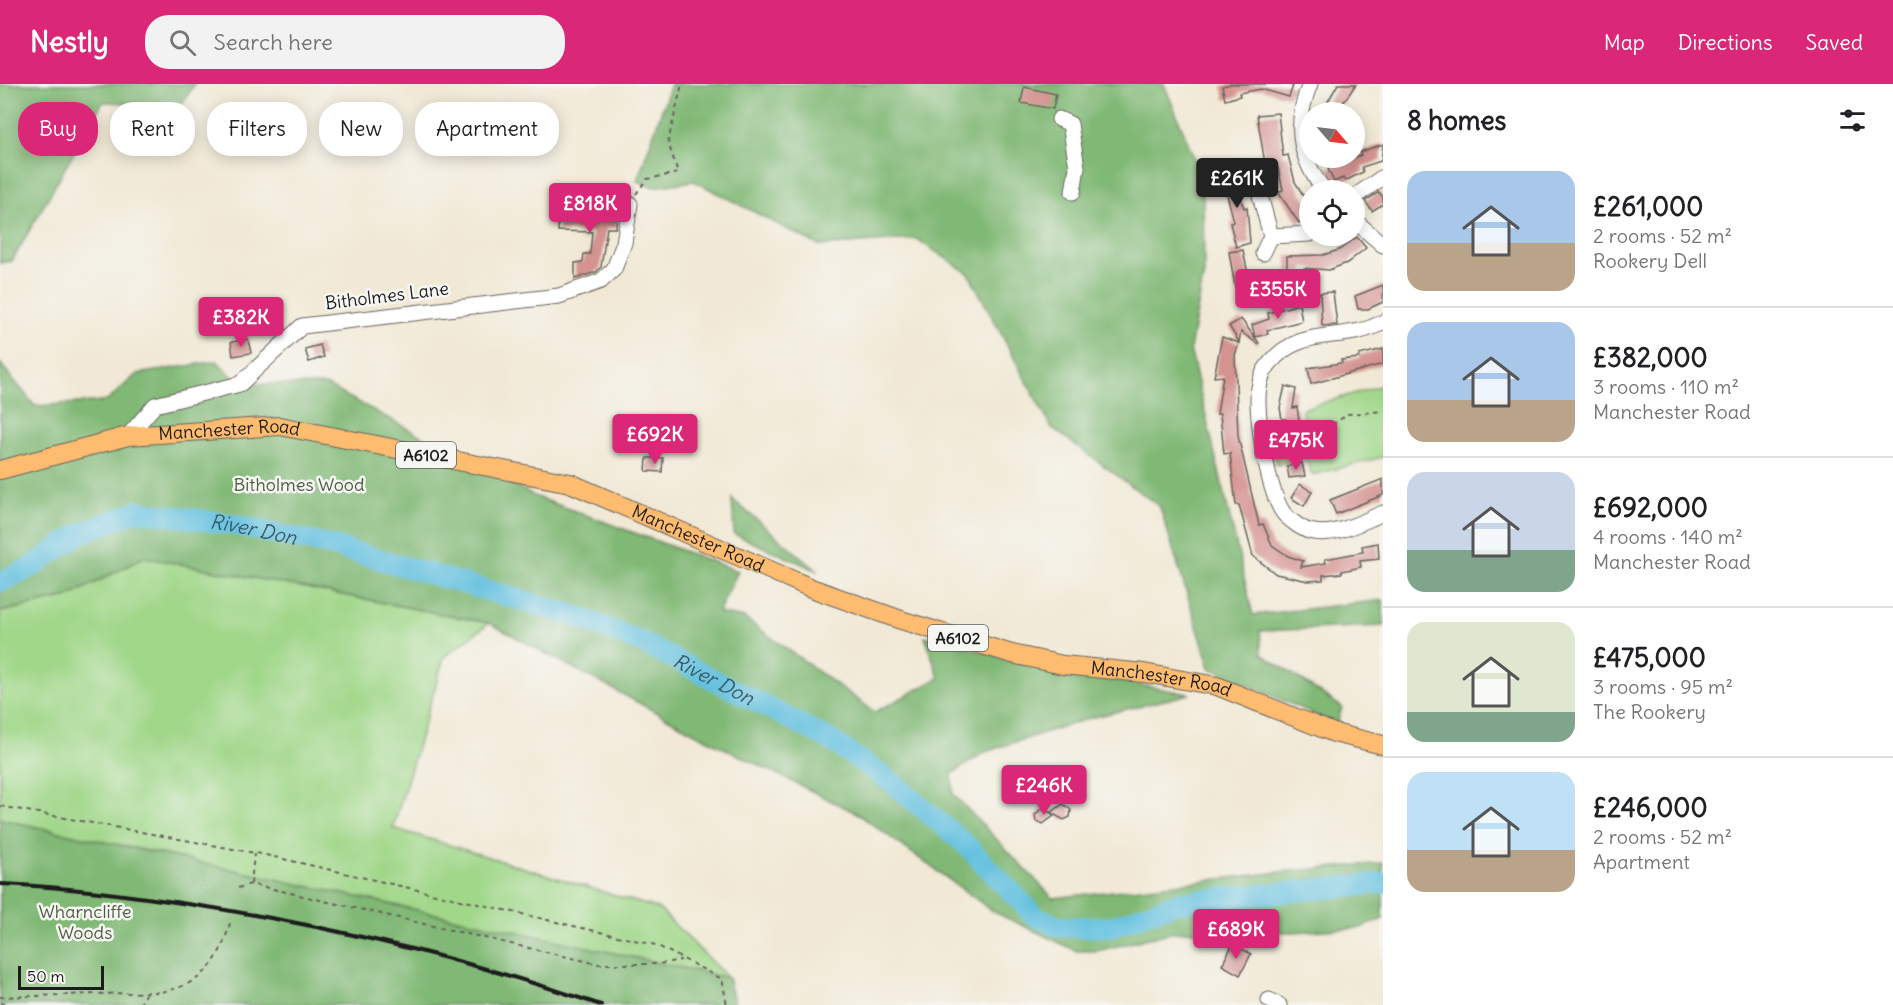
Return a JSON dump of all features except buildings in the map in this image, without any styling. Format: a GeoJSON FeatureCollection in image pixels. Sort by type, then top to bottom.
{"type":"FeatureCollection","features":[{"type":"Feature","properties":{"kind":"main road","name":"Manchester Road"},"geometry":{"type":"LineString","coordinates":[[0,470],[128,436],[279,426],[570,483],[811,588],[901,620],[1012,654],[1063,665],[1144,673],[1217,686],[1334,733],[1383,745]]}},
{"type":"Feature","properties":{"kind":"street"},"geometry":{"type":"LineString","coordinates":[[1310,84],[1303,103],[1300,128],[1306,163],[1317,180]]}},
{"type":"Feature","properties":{"kind":"street"},"geometry":{"type":"LineString","coordinates":[[1059,119],[1070,124],[1077,167],[1073,192]]}},
{"type":"Feature","properties":{"kind":"street"},"geometry":{"type":"LineString","coordinates":[[1253,170],[1271,236],[1263,253]]}},
{"type":"Feature","properties":{"kind":"street"},"geometry":{"type":"LineString","coordinates":[[1365,189],[1383,177]]}},
{"type":"Feature","properties":{"kind":"street","name":"Bitholmes Lane"},"geometry":{"type":"LineString","coordinates":[[128,436],[155,405],[240,384],[302,326],[559,296],[601,281],[614,269],[624,243],[630,204]]}},
{"type":"Feature","properties":{"kind":"street"},"geometry":{"type":"LineString","coordinates":[[1365,229],[1383,245]]}},
{"type":"Feature","properties":{"kind":"street"},"geometry":{"type":"LineString","coordinates":[[1271,236],[1299,235]]}},
{"type":"Feature","properties":{"kind":"street"},"geometry":{"type":"LineString","coordinates":[[1383,322],[1351,332],[1300,340],[1289,345],[1263,374],[1258,405],[1274,493],[1285,516],[1308,531],[1333,532],[1383,513]]}},
{"type":"Feature","properties":{"kind":"path"},"geometry":{"type":"LineString","coordinates":[[630,204],[642,183],[647,179],[678,173],[668,142],[682,84]]}},
{"type":"Feature","properties":{"kind":"path"},"geometry":{"type":"LineString","coordinates":[[1271,438],[1287,440],[1306,438],[1323,431],[1348,414],[1383,411]]}},
{"type":"Feature","properties":{"kind":"path"},"geometry":{"type":"LineString","coordinates":[[0,806],[254,853],[656,945],[681,960],[722,979],[727,1005]]}},
{"type":"Feature","properties":{"kind":"path"},"geometry":{"type":"LineString","coordinates":[[251,884],[254,853]]}},
{"type":"Feature","properties":{"kind":"path"},"geometry":{"type":"LineString","coordinates":[[238,888],[251,884],[598,964],[659,964],[681,960]]}},
{"type":"Feature","properties":{"kind":"path"},"geometry":{"type":"LineString","coordinates":[[0,997],[146,993],[176,990],[200,977],[213,965],[224,944],[230,923]]}},
{"type":"Feature","properties":{"kind":"path"},"geometry":{"type":"LineString","coordinates":[[140,1005],[146,993]]}},
{"type":"Feature","properties":{"kind":"path"},"geometry":{"type":"LineString","coordinates":[[0,1003],[6,1005]]}},
{"type":"Feature","properties":{"kind":"green space"},"geometry":{"type":"Polygon","coordinates":[[[0,84],[195,84],[183,102],[103,102],[98,111],[98,102],[18,102],[18,156],[72,156],[12,261],[0,263],[0,84]]]}},
{"type":"Feature","properties":{"kind":"green space"},"geometry":{"type":"Polygon","coordinates":[[[671,84],[1164,84],[1203,179],[1204,273],[1190,349],[1253,615],[1383,600],[1383,626],[1260,631],[1262,654],[1342,707],[1337,725],[1210,668],[1160,507],[1051,427],[969,274],[917,239],[820,246],[694,181],[654,187],[637,181],[671,84]]]}},
{"type":"Feature","properties":{"kind":"green space","name":"Bitholmes Wood"},"geometry":{"type":"Polygon","coordinates":[[[217,361],[240,384],[326,385],[534,496],[738,571],[718,613],[744,618],[875,712],[939,678],[925,636],[1031,665],[1190,694],[1090,718],[985,752],[952,774],[953,794],[1053,898],[1280,872],[1383,863],[1383,919],[1360,928],[1292,932],[1215,930],[1174,932],[1097,951],[1077,951],[994,912],[858,814],[714,743],[489,623],[144,557],[68,597],[0,612],[0,363],[35,406],[107,401],[137,374],[217,361]]]}},
{"type":"Feature","properties":{"kind":"green space"},"geometry":{"type":"Polygon","coordinates":[[[1383,385],[1383,457],[1312,475],[1305,457],[1277,465],[1271,427],[1303,423],[1302,409],[1383,385]]]}},
{"type":"Feature","properties":{"kind":"green space"},"geometry":{"type":"Polygon","coordinates":[[[732,499],[818,571],[734,534],[732,499]]]}},
{"type":"Feature","properties":{"kind":"green space"},"geometry":{"type":"Polygon","coordinates":[[[144,557],[489,623],[444,657],[393,828],[659,909],[728,978],[0,819],[0,612],[68,597],[144,557]]]}},
{"type":"Feature","properties":{"kind":"green space","name":"Wharncliffe Woods"},"geometry":{"type":"Polygon","coordinates":[[[0,819],[728,978],[735,1005],[0,1005],[0,819]]]}},
{"type":"Feature","properties":{"kind":"waterway","name":"River Don"},"geometry":{"type":"LineString","coordinates":[[0,582],[30,568],[79,534],[137,511],[230,524],[333,546],[576,616],[643,643],[829,739],[893,783],[965,844],[1035,916],[1059,927],[1110,927],[1179,902],[1383,883]]}},
{"type":"Feature","properties":{"kind":"railway"},"geometry":{"type":"LineString","coordinates":[[0,884],[126,895],[333,930],[495,971],[601,1005]]}}]}
